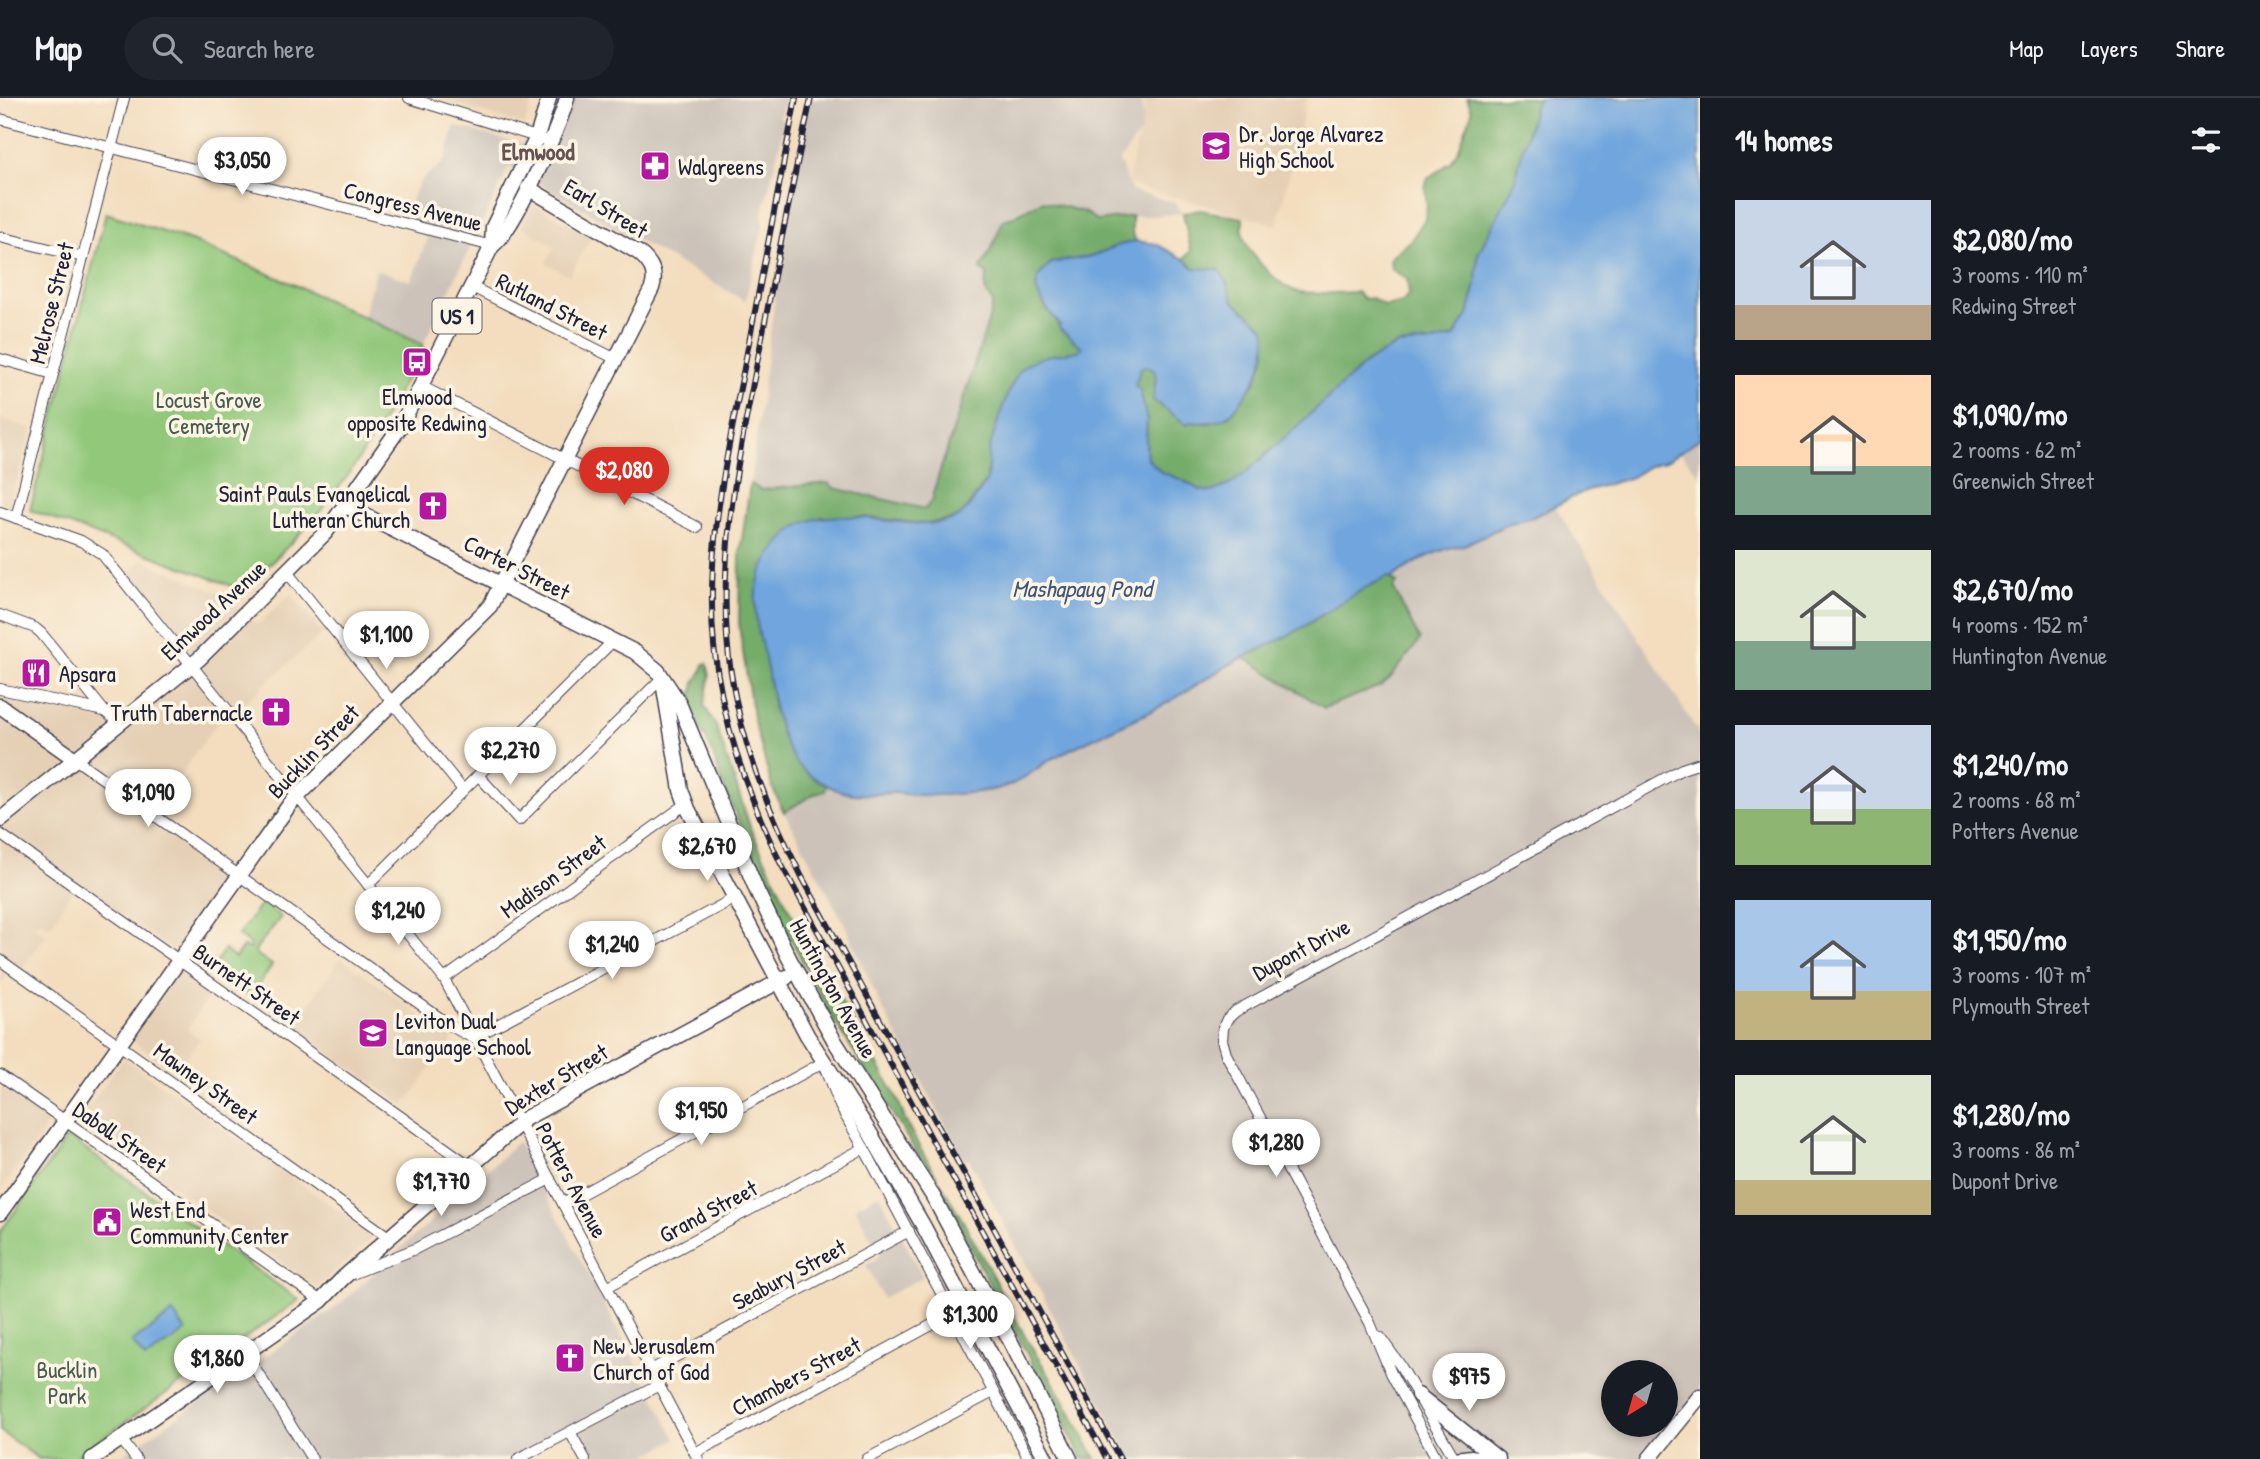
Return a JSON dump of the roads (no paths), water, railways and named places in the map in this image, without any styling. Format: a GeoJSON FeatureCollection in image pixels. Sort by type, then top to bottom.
{"type":"FeatureCollection","features":[{"type":"Feature","properties":{"kind":"main road","name":"Elmwood Avenue"},"geometry":{"type":"LineString","coordinates":[[492,246],[493,227],[537,137],[549,98]]}},
{"type":"Feature","properties":{"kind":"main road","name":"Elmwood Avenue"},"geometry":{"type":"LineString","coordinates":[[0,820],[191,665],[326,532],[395,436],[492,246],[504,235],[551,142],[567,101]]}},
{"type":"Feature","properties":{"kind":"main road","name":"Earl Street"},"geometry":{"type":"LineString","coordinates":[[528,188],[639,254],[649,262],[654,274]]}},
{"type":"Feature","properties":{"kind":"main road","name":"Bucklin Street"},"geometry":{"type":"LineString","coordinates":[[0,1213],[290,804],[487,610],[652,288],[654,274]]}},
{"type":"Feature","properties":{"kind":"main road","name":"Carter Street"},"geometry":{"type":"LineString","coordinates":[[346,506],[613,641],[647,660],[663,677]]}},
{"type":"Feature","properties":{"kind":"main road","name":"Huntington Avenue"},"geometry":{"type":"LineString","coordinates":[[663,677],[670,729],[686,804],[824,1062],[875,1141],[924,1227],[1046,1459]]}},
{"type":"Feature","properties":{"kind":"main road","name":"Huntington Avenue"},"geometry":{"type":"LineString","coordinates":[[663,677],[681,708],[757,891],[796,972],[834,1040],[934,1198],[1070,1459]]}},
{"type":"Feature","properties":{"kind":"main road"},"geometry":{"type":"LineString","coordinates":[[0,706],[75,759]]}},
{"type":"Feature","properties":{"kind":"main road","name":"Dexter Street"},"geometry":{"type":"LineString","coordinates":[[92,1459],[321,1301],[526,1118],[796,972]]}},
{"type":"Feature","properties":{"kind":"main road"},"geometry":{"type":"LineString","coordinates":[[1418,1395],[1498,1459]]}},
{"type":"Feature","properties":{"kind":"main road"},"geometry":{"type":"LineString","coordinates":[[1649,1459],[1700,1396]]}},
{"type":"Feature","properties":{"kind":"main road","name":"Dupont Drive"},"geometry":{"type":"LineString","coordinates":[[1455,1459],[1482,1459]]}},
{"type":"Feature","properties":{"kind":"street","name":"Melrose Street"},"geometry":{"type":"LineString","coordinates":[[16,517],[124,98]]}},
{"type":"Feature","properties":{"kind":"street"},"geometry":{"type":"LineString","coordinates":[[410,98],[551,142]]}},
{"type":"Feature","properties":{"kind":"street","name":"Congress Avenue"},"geometry":{"type":"LineString","coordinates":[[0,119],[492,246]]}},
{"type":"Feature","properties":{"kind":"street"},"geometry":{"type":"LineString","coordinates":[[0,237],[83,257]]}},
{"type":"Feature","properties":{"kind":"street","name":"Rutland Street"},"geometry":{"type":"LineString","coordinates":[[471,286],[616,359]]}},
{"type":"Feature","properties":{"kind":"street"},"geometry":{"type":"LineString","coordinates":[[0,359],[53,374]]}},
{"type":"Feature","properties":{"kind":"street"},"geometry":{"type":"LineString","coordinates":[[421,386],[697,527]]}},
{"type":"Feature","properties":{"kind":"street","name":"Potters Avenue"},"geometry":{"type":"LineString","coordinates":[[0,512],[95,548],[444,979],[697,1456]]}},
{"type":"Feature","properties":{"kind":"street"},"geometry":{"type":"LineString","coordinates":[[287,572],[463,790]]}},
{"type":"Feature","properties":{"kind":"street"},"geometry":{"type":"LineString","coordinates":[[0,615],[35,628],[41,633],[104,710],[120,723]]}},
{"type":"Feature","properties":{"kind":"street"},"geometry":{"type":"LineString","coordinates":[[368,884],[613,641]]}},
{"type":"Feature","properties":{"kind":"street"},"geometry":{"type":"LineString","coordinates":[[478,775],[519,820],[663,677]]}},
{"type":"Feature","properties":{"kind":"street"},"geometry":{"type":"LineString","coordinates":[[0,689],[104,710]]}},
{"type":"Feature","properties":{"kind":"street"},"geometry":{"type":"LineString","coordinates":[[75,759],[451,1026],[475,1038],[735,898]]}},
{"type":"Feature","properties":{"kind":"street","name":"Dupont Drive"},"geometry":{"type":"LineString","coordinates":[[1437,1459],[1391,1373],[1370,1323],[1226,1054],[1222,1040],[1224,1023],[1236,1011],[1292,979],[1682,769],[1700,763]]}},
{"type":"Feature","properties":{"kind":"street","name":"Madison Street"},"geometry":{"type":"LineString","coordinates":[[444,979],[686,804]]}},
{"type":"Feature","properties":{"kind":"street","name":"Burnett Street"},"geometry":{"type":"LineString","coordinates":[[0,834],[472,1167]]}},
{"type":"Feature","properties":{"kind":"street","name":"Mawney Street"},"geometry":{"type":"LineString","coordinates":[[0,960],[390,1238]]}},
{"type":"Feature","properties":{"kind":"street"},"geometry":{"type":"LineString","coordinates":[[563,1204],[824,1062]]}},
{"type":"Feature","properties":{"kind":"street","name":"Huntington Avenue"},"geometry":{"type":"LineString","coordinates":[[824,1062],[840,1106],[1029,1459]]}},
{"type":"Feature","properties":{"kind":"street","name":"Daboll Street"},"geometry":{"type":"LineString","coordinates":[[0,1075],[321,1301]]}},
{"type":"Feature","properties":{"kind":"street","name":"Grand Street"},"geometry":{"type":"LineString","coordinates":[[607,1287],[864,1148]]}},
{"type":"Feature","properties":{"kind":"street"},"geometry":{"type":"LineString","coordinates":[[344,1278],[415,1249],[550,1179]]}},
{"type":"Feature","properties":{"kind":"street","name":"Seabury Street"},"geometry":{"type":"LineString","coordinates":[[651,1370],[908,1231]]}},
{"type":"Feature","properties":{"kind":"street","name":"Chambers Street"},"geometry":{"type":"LineString","coordinates":[[697,1456],[952,1314]]}},
{"type":"Feature","properties":{"kind":"street","name":"Dupont Drive"},"geometry":{"type":"LineString","coordinates":[[1370,1323],[1418,1395],[1455,1459]]}},
{"type":"Feature","properties":{"kind":"street"},"geometry":{"type":"LineString","coordinates":[[246,1354],[312,1459]]}},
{"type":"Feature","properties":{"kind":"street"},"geometry":{"type":"LineString","coordinates":[[518,1459],[659,1385]]}},
{"type":"Feature","properties":{"kind":"street"},"geometry":{"type":"LineString","coordinates":[[867,1459],[993,1392]]}},
{"type":"Feature","properties":{"kind":"street"},"geometry":{"type":"LineString","coordinates":[[570,1432],[584,1459]]}},
{"type":"Feature","properties":{"kind":"street"},"geometry":{"type":"LineString","coordinates":[[121,1439],[136,1459]]}},
{"type":"Feature","properties":{"kind":"water","name":"Mashapaug Pond"},"geometry":{"type":"Polygon","coordinates":[[[1540,98],[1700,98],[1700,438],[1668,460],[1629,478],[1585,491],[1533,517],[1510,523],[1462,546],[1445,549],[1425,558],[1391,579],[1388,577],[1364,589],[1276,642],[1230,664],[1171,701],[1055,757],[1010,785],[953,794],[853,794],[830,787],[802,769],[786,745],[773,702],[755,607],[759,577],[775,548],[789,533],[808,521],[830,517],[855,517],[929,524],[949,521],[965,511],[987,479],[988,456],[994,434],[1008,395],[1022,368],[1034,360],[1078,351],[1082,347],[1060,329],[1036,290],[1038,277],[1051,263],[1093,256],[1136,241],[1156,244],[1184,259],[1194,268],[1219,269],[1233,301],[1265,328],[1266,348],[1258,375],[1235,409],[1222,419],[1189,422],[1187,425],[1153,400],[1156,378],[1154,369],[1146,366],[1141,368],[1135,385],[1140,389],[1147,421],[1147,458],[1161,472],[1200,490],[1211,492],[1229,485],[1248,471],[1367,362],[1397,345],[1454,337],[1468,315],[1476,284],[1478,254],[1514,184],[1535,104],[1540,98]]]}},
{"type":"Feature","properties":{"kind":"water"},"geometry":{"type":"Polygon","coordinates":[[[173,1313],[186,1331],[145,1359],[132,1342],[173,1313]]]}},
{"type":"Feature","properties":{"kind":"railway"},"geometry":{"type":"LineString","coordinates":[[796,98],[719,506],[712,576],[712,611],[714,646],[723,703],[747,784],[780,862],[1107,1459]]}},
{"type":"Feature","properties":{"kind":"railway"},"geometry":{"type":"LineString","coordinates":[[811,98],[749,401],[730,517],[727,634],[731,673],[742,727],[758,778],[802,877],[1120,1459]]}},
{"type":"Feature","properties":{"kind":"place","name":"Dr. Jorge Alvarez High School"},"geometry":{"type":"Point","coordinates":[1216,146]}},
{"type":"Feature","properties":{"kind":"place","name":"Walgreens"},"geometry":{"type":"Point","coordinates":[655,166]}},
{"type":"Feature","properties":{"kind":"place","name":"Elmwood opposite Redwing"},"geometry":{"type":"Point","coordinates":[417,362]}},
{"type":"Feature","properties":{"kind":"place","name":"Saint Pauls Evangelical Lutheran Church"},"geometry":{"type":"Point","coordinates":[433,506]}},
{"type":"Feature","properties":{"kind":"place","name":"Apsara"},"geometry":{"type":"Point","coordinates":[36,673]}},
{"type":"Feature","properties":{"kind":"place","name":"Truth Tabernacle"},"geometry":{"type":"Point","coordinates":[276,712]}},
{"type":"Feature","properties":{"kind":"place","name":"Leviton Dual Language School"},"geometry":{"type":"Point","coordinates":[373,1033]}},
{"type":"Feature","properties":{"kind":"place","name":"West End Community Center"},"geometry":{"type":"Point","coordinates":[107,1222]}},
{"type":"Feature","properties":{"kind":"place","name":"New Jerusalem Church of God"},"geometry":{"type":"Point","coordinates":[570,1358]}},
{"type":"Feature","properties":{"kind":"district","name":"Elmwood"},"geometry":{"type":"Point","coordinates":[538,151]}},
{"type":"Feature","properties":{"kind":"park label","name":"Locust Grove Cemetery"},"geometry":{"type":"Point","coordinates":[209,412]}},
{"type":"Feature","properties":{"kind":"park label","name":"Bucklin Park"},"geometry":{"type":"Point","coordinates":[67,1382]}}]}
